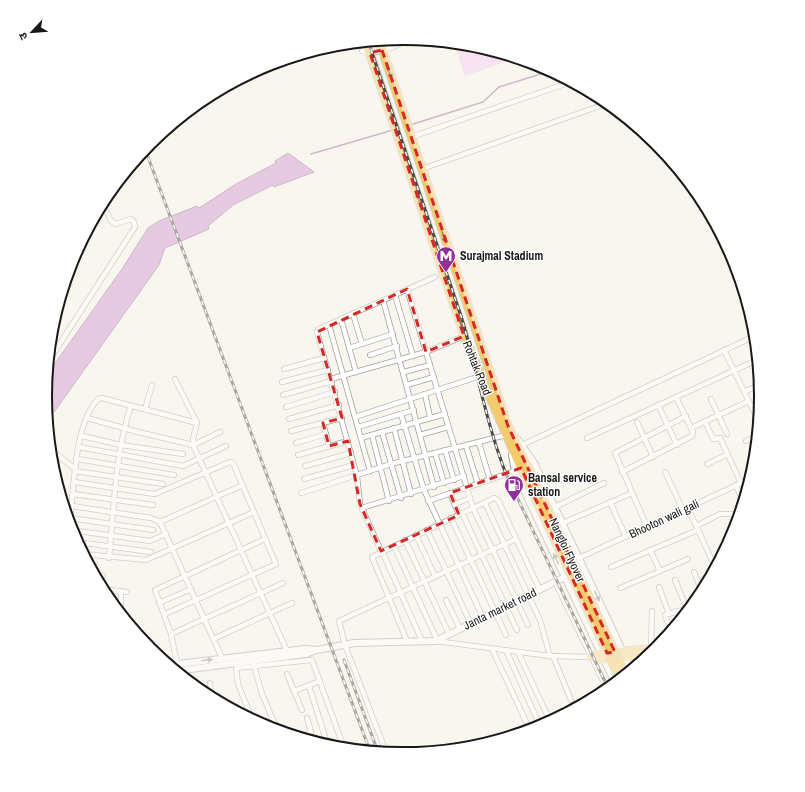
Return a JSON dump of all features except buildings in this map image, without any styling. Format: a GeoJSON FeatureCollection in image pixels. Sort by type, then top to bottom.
{"type":"FeatureCollection","features":[{"type":"Feature","properties":{"kind":"highway","name":"Rohtak Road"},"geometry":{"type":"LineString","coordinates":[[381,46],[508,426]]}},
{"type":"Feature","properties":{"kind":"highway","name":"Rohtak Road"},"geometry":{"type":"LineString","coordinates":[[366,47],[366,52],[386,103],[464,336],[511,448]]}},
{"type":"Feature","properties":{"kind":"highway","name":"Nangloi Flyover"},"geometry":{"type":"LineString","coordinates":[[508,426],[521,468],[617,673]]}},
{"type":"Feature","properties":{"kind":"highway","name":"Nangloi Flyover"},"geometry":{"type":"LineString","coordinates":[[511,448],[622,669]]}},
{"type":"Feature","properties":{"kind":"main road"},"geometry":{"type":"LineString","coordinates":[[591,658],[643,651]]}},
{"type":"Feature","properties":{"kind":"street"},"geometry":{"type":"LineString","coordinates":[[366,52],[382,50],[397,45]]}},
{"type":"Feature","properties":{"kind":"street"},"geometry":{"type":"LineString","coordinates":[[411,135],[564,84]]}},
{"type":"Feature","properties":{"kind":"street"},"geometry":{"type":"LineString","coordinates":[[422,169],[600,106]]}},
{"type":"Feature","properties":{"kind":"street"},"geometry":{"type":"LineString","coordinates":[[55,351],[135,227],[134,222],[131,219],[116,224],[111,221],[106,210]]}},
{"type":"Feature","properties":{"kind":"street"},"geometry":{"type":"LineString","coordinates":[[422,641],[362,508],[357,476],[339,405],[317,332],[341,319],[435,277]]}},
{"type":"Feature","properties":{"kind":"street"},"geometry":{"type":"LineString","coordinates":[[407,289],[448,427],[468,487],[473,508],[528,625]]}},
{"type":"Feature","properties":{"kind":"street"},"geometry":{"type":"LineString","coordinates":[[395,294],[413,356]]}},
{"type":"Feature","properties":{"kind":"street"},"geometry":{"type":"LineString","coordinates":[[384,300],[434,487]]}},
{"type":"Feature","properties":{"kind":"street"},"geometry":{"type":"LineString","coordinates":[[353,314],[362,344]]}},
{"type":"Feature","properties":{"kind":"street"},"geometry":{"type":"LineString","coordinates":[[341,319],[356,372]]}},
{"type":"Feature","properties":{"kind":"street"},"geometry":{"type":"LineString","coordinates":[[329,325],[370,471]]}},
{"type":"Feature","properties":{"kind":"street"},"geometry":{"type":"LineString","coordinates":[[349,348],[393,334]]}},
{"type":"Feature","properties":{"kind":"street"},"geometry":{"type":"LineString","coordinates":[[283,395],[426,352],[464,336]]}},
{"type":"Feature","properties":{"kind":"street"},"geometry":{"type":"LineString","coordinates":[[522,445],[748,339]]}},
{"type":"Feature","properties":{"kind":"street"},"geometry":{"type":"LineString","coordinates":[[370,355],[397,346]]}},
{"type":"Feature","properties":{"kind":"street"},"geometry":{"type":"LineString","coordinates":[[724,350],[753,410]]}},
{"type":"Feature","properties":{"kind":"street"},"geometry":{"type":"LineString","coordinates":[[284,369],[324,358]]}},
{"type":"Feature","properties":{"kind":"street"},"geometry":{"type":"LineString","coordinates":[[587,438],[752,362]]}},
{"type":"Feature","properties":{"kind":"street"},"geometry":{"type":"LineString","coordinates":[[404,372],[430,365]]}},
{"type":"Feature","properties":{"kind":"street"},"geometry":{"type":"LineString","coordinates":[[282,382],[328,370]]}},
{"type":"Feature","properties":{"kind":"street"},"geometry":{"type":"LineString","coordinates":[[355,417],[480,376]]}},
{"type":"Feature","properties":{"kind":"street"},"geometry":{"type":"LineString","coordinates":[[407,385],[434,377]]}},
{"type":"Feature","properties":{"kind":"street"},"geometry":{"type":"LineString","coordinates":[[175,379],[197,423],[193,445],[287,651]]}},
{"type":"Feature","properties":{"kind":"street"},"geometry":{"type":"LineString","coordinates":[[145,409],[152,385]]}},
{"type":"Feature","properties":{"kind":"street"},"geometry":{"type":"LineString","coordinates":[[744,392],[754,388]]}},
{"type":"Feature","properties":{"kind":"street"},"geometry":{"type":"LineString","coordinates":[[286,407],[335,392]]}},
{"type":"Feature","properties":{"kind":"street"},"geometry":{"type":"LineString","coordinates":[[425,394],[430,417]]}},
{"type":"Feature","properties":{"kind":"street"},"geometry":{"type":"LineString","coordinates":[[622,472],[692,436],[691,428],[676,397]]}},
{"type":"Feature","properties":{"kind":"street"},"geometry":{"type":"LineString","coordinates":[[71,512],[79,447],[88,418],[96,400],[100,398],[131,405],[197,423]]}},
{"type":"Feature","properties":{"kind":"street"},"geometry":{"type":"LineString","coordinates":[[711,399],[727,434]]}},
{"type":"Feature","properties":{"kind":"street"},"geometry":{"type":"LineString","coordinates":[[691,428],[749,401]]}},
{"type":"Feature","properties":{"kind":"street"},"geometry":{"type":"LineString","coordinates":[[109,558],[119,456],[124,428],[131,405]]}},
{"type":"Feature","properties":{"kind":"street"},"geometry":{"type":"LineString","coordinates":[[289,419],[339,405]]}},
{"type":"Feature","properties":{"kind":"street"},"geometry":{"type":"LineString","coordinates":[[658,405],[677,445]]}},
{"type":"Feature","properties":{"kind":"street"},"geometry":{"type":"LineString","coordinates":[[358,427],[414,410]]}},
{"type":"Feature","properties":{"kind":"street"},"geometry":{"type":"LineString","coordinates":[[401,414],[413,458],[428,501],[483,618]]}},
{"type":"Feature","properties":{"kind":"street"},"geometry":{"type":"LineString","coordinates":[[361,438],[444,414]]}},
{"type":"Feature","properties":{"kind":"street"},"geometry":{"type":"LineString","coordinates":[[647,527],[615,453],[686,416]]}},
{"type":"Feature","properties":{"kind":"street"},"geometry":{"type":"LineString","coordinates":[[88,418],[193,445],[220,432]]}},
{"type":"Feature","properties":{"kind":"street"},"geometry":{"type":"LineString","coordinates":[[291,431],[342,418]]}},
{"type":"Feature","properties":{"kind":"street"},"geometry":{"type":"LineString","coordinates":[[705,421],[713,438],[720,438],[728,454],[741,491]]}},
{"type":"Feature","properties":{"kind":"street"},"geometry":{"type":"LineString","coordinates":[[636,422],[653,456]]}},
{"type":"Feature","properties":{"kind":"street"},"geometry":{"type":"LineString","coordinates":[[323,423],[329,446]]}},
{"type":"Feature","properties":{"kind":"street","name":"Rohtak Road"},"geometry":{"type":"LineString","coordinates":[[508,426],[534,463],[629,664]]}},
{"type":"Feature","properties":{"kind":"street"},"geometry":{"type":"LineString","coordinates":[[420,435],[448,427]]}},
{"type":"Feature","properties":{"kind":"street"},"geometry":{"type":"LineString","coordinates":[[394,428],[412,494]]}},
{"type":"Feature","properties":{"kind":"street"},"geometry":{"type":"LineString","coordinates":[[382,432],[401,498]]}},
{"type":"Feature","properties":{"kind":"street"},"geometry":{"type":"LineString","coordinates":[[296,443],[326,434]]}},
{"type":"Feature","properties":{"kind":"street"},"geometry":{"type":"LineString","coordinates":[[372,435],[389,501]]}},
{"type":"Feature","properties":{"kind":"street"},"geometry":{"type":"LineString","coordinates":[[301,493],[391,464],[506,435]]}},
{"type":"Feature","properties":{"kind":"street"},"geometry":{"type":"LineString","coordinates":[[82,436],[121,445],[183,454]]}},
{"type":"Feature","properties":{"kind":"street"},"geometry":{"type":"LineString","coordinates":[[746,441],[750,439]]}},
{"type":"Feature","properties":{"kind":"street"},"geometry":{"type":"LineString","coordinates":[[298,455],[348,441]]}},
{"type":"Feature","properties":{"kind":"street"},"geometry":{"type":"LineString","coordinates":[[479,443],[490,480]]}},
{"type":"Feature","properties":{"kind":"street"},"geometry":{"type":"LineString","coordinates":[[79,447],[119,456],[181,466],[226,446]]}},
{"type":"Feature","properties":{"kind":"street"},"geometry":{"type":"LineString","coordinates":[[466,446],[478,484]]}},
{"type":"Feature","properties":{"kind":"street"},"geometry":{"type":"LineString","coordinates":[[445,450],[454,480]]}},
{"type":"Feature","properties":{"kind":"street"},"geometry":{"type":"LineString","coordinates":[[305,466],[351,453]]}},
{"type":"Feature","properties":{"kind":"street"},"geometry":{"type":"LineString","coordinates":[[435,453],[444,483]]}},
{"type":"Feature","properties":{"kind":"street"},"geometry":{"type":"LineString","coordinates":[[707,464],[728,454]]}},
{"type":"Feature","properties":{"kind":"street"},"geometry":{"type":"LineString","coordinates":[[57,455],[75,470],[116,478],[163,484]]}},
{"type":"Feature","properties":{"kind":"street"},"geometry":{"type":"LineString","coordinates":[[77,459],[174,475]]}},
{"type":"Feature","properties":{"kind":"street"},"geometry":{"type":"LineString","coordinates":[[74,482],[155,494],[232,462],[276,564],[165,614]]}},
{"type":"Feature","properties":{"kind":"street"},"geometry":{"type":"LineString","coordinates":[[304,479],[354,465]]}},
{"type":"Feature","properties":{"kind":"street"},"geometry":{"type":"LineString","coordinates":[[428,501],[521,468],[565,577],[611,678]]}},
{"type":"Feature","properties":{"kind":"street"},"geometry":{"type":"LineString","coordinates":[[665,472],[697,528],[712,560]]}},
{"type":"Feature","properties":{"kind":"street"},"geometry":{"type":"LineString","coordinates":[[362,508],[401,498],[464,476]]}},
{"type":"Feature","properties":{"kind":"street","name":"Bhooton wali gali"},"geometry":{"type":"LineString","coordinates":[[579,558],[743,482]]}},
{"type":"Feature","properties":{"kind":"street"},"geometry":{"type":"LineString","coordinates":[[555,507],[604,483]]}},
{"type":"Feature","properties":{"kind":"street"},"geometry":{"type":"LineString","coordinates":[[160,522],[243,486]]}},
{"type":"Feature","properties":{"kind":"street"},"geometry":{"type":"LineString","coordinates":[[450,493],[482,555],[517,630]]}},
{"type":"Feature","properties":{"kind":"street"},"geometry":{"type":"LineString","coordinates":[[563,523],[632,493]]}},
{"type":"Feature","properties":{"kind":"street"},"geometry":{"type":"LineString","coordinates":[[73,494],[114,501],[152,505]]}},
{"type":"Feature","properties":{"kind":"street"},"geometry":{"type":"LineString","coordinates":[[455,504],[470,498]]}},
{"type":"Feature","properties":{"kind":"street"},"geometry":{"type":"LineString","coordinates":[[407,641],[372,559],[374,555],[497,498],[540,590]]}},
{"type":"Feature","properties":{"kind":"street"},"geometry":{"type":"LineString","coordinates":[[610,502],[626,536]]}},
{"type":"Feature","properties":{"kind":"street"},"geometry":{"type":"LineString","coordinates":[[485,503],[542,624],[552,656],[571,700]]}},
{"type":"Feature","properties":{"kind":"street"},"geometry":{"type":"LineString","coordinates":[[72,506],[113,514],[151,518],[160,522],[222,658]]}},
{"type":"Feature","properties":{"kind":"street"},"geometry":{"type":"LineString","coordinates":[[90,555],[109,558],[146,560],[254,512]]}},
{"type":"Feature","properties":{"kind":"street"},"geometry":{"type":"LineString","coordinates":[[611,567],[697,528],[720,514],[733,514]]}},
{"type":"Feature","properties":{"kind":"street"},"geometry":{"type":"LineString","coordinates":[[451,518],[506,635]]}},
{"type":"Feature","properties":{"kind":"street"},"geometry":{"type":"LineString","coordinates":[[74,519],[153,530]]}},
{"type":"Feature","properties":{"kind":"street"},"geometry":{"type":"LineString","coordinates":[[427,530],[471,624]]}},
{"type":"Feature","properties":{"kind":"street"},"geometry":{"type":"LineString","coordinates":[[78,531],[150,541],[166,534]]}},
{"type":"Feature","properties":{"kind":"street"},"geometry":{"type":"LineString","coordinates":[[416,535],[435,576]]}},
{"type":"Feature","properties":{"kind":"street"},"geometry":{"type":"LineString","coordinates":[[175,663],[171,634],[155,590],[265,539]]}},
{"type":"Feature","properties":{"kind":"street"},"geometry":{"type":"LineString","coordinates":[[384,746],[345,644],[339,621],[516,539]]}},
{"type":"Feature","properties":{"kind":"street"},"geometry":{"type":"LineString","coordinates":[[405,540],[449,634]]}},
{"type":"Feature","properties":{"kind":"street"},"geometry":{"type":"LineString","coordinates":[[84,543],[150,552]]}},
{"type":"Feature","properties":{"kind":"street"},"geometry":{"type":"LineString","coordinates":[[394,546],[436,641]]}},
{"type":"Feature","properties":{"kind":"street"},"geometry":{"type":"LineString","coordinates":[[650,550],[660,571]]}},
{"type":"Feature","properties":{"kind":"street"},"geometry":{"type":"LineString","coordinates":[[620,588],[688,559]]}},
{"type":"Feature","properties":{"kind":"street"},"geometry":{"type":"LineString","coordinates":[[694,572],[699,583]]}},
{"type":"Feature","properties":{"kind":"street","name":"Janta market road"},"geometry":{"type":"LineString","coordinates":[[436,641],[565,577]]}},
{"type":"Feature","properties":{"kind":"street"},"geometry":{"type":"LineString","coordinates":[[676,580],[686,603]]}},
{"type":"Feature","properties":{"kind":"street"},"geometry":{"type":"LineString","coordinates":[[555,582],[604,683]]}},
{"type":"Feature","properties":{"kind":"street"},"geometry":{"type":"LineString","coordinates":[[171,634],[283,583]]}},
{"type":"Feature","properties":{"kind":"street"},"geometry":{"type":"LineString","coordinates":[[659,587],[669,614]]}},
{"type":"Feature","properties":{"kind":"street"},"geometry":{"type":"LineString","coordinates":[[160,603],[191,589]]}},
{"type":"Feature","properties":{"kind":"street"},"geometry":{"type":"LineString","coordinates":[[111,590],[128,592]]}},
{"type":"Feature","properties":{"kind":"street"},"geometry":{"type":"LineString","coordinates":[[121,592],[121,604]]}},
{"type":"Feature","properties":{"kind":"street"},"geometry":{"type":"LineString","coordinates":[[446,600],[460,629]]}},
{"type":"Feature","properties":{"kind":"street"},"geometry":{"type":"LineString","coordinates":[[213,639],[292,603]]}},
{"type":"Feature","properties":{"kind":"street"},"geometry":{"type":"LineString","coordinates":[[652,611],[652,643]]}},
{"type":"Feature","properties":{"kind":"street"},"geometry":{"type":"LineString","coordinates":[[668,624],[665,616],[680,611]]}},
{"type":"Feature","properties":{"kind":"street"},"geometry":{"type":"LineString","coordinates":[[180,667],[306,654],[345,644],[407,641],[436,641],[552,656],[591,658]]}},
{"type":"Feature","properties":{"kind":"street"},"geometry":{"type":"LineString","coordinates":[[179,666],[222,658],[305,649],[317,650]]}},
{"type":"Feature","properties":{"kind":"street"},"geometry":{"type":"LineString","coordinates":[[492,649],[527,724]]}},
{"type":"Feature","properties":{"kind":"street"},"geometry":{"type":"LineString","coordinates":[[506,650],[537,720]]}},
{"type":"Feature","properties":{"kind":"street"},"geometry":{"type":"LineString","coordinates":[[518,652],[547,716]]}},
{"type":"Feature","properties":{"kind":"street"},"geometry":{"type":"LineString","coordinates":[[249,712],[241,693],[235,670],[237,668],[312,660],[342,741]]}},
{"type":"Feature","properties":{"kind":"street"},"geometry":{"type":"LineString","coordinates":[[254,665],[261,691],[273,722]]}},
{"type":"Feature","properties":{"kind":"street"},"geometry":{"type":"LineString","coordinates":[[287,674],[302,710]]}},
{"type":"Feature","properties":{"kind":"street"},"geometry":{"type":"LineString","coordinates":[[294,691],[320,682]]}},
{"type":"Feature","properties":{"kind":"street"},"geometry":{"type":"LineString","coordinates":[[210,683],[210,690]]}},
{"type":"Feature","properties":{"kind":"street"},"geometry":{"type":"LineString","coordinates":[[309,686],[325,738]]}},
{"type":"Feature","properties":{"kind":"street"},"geometry":{"type":"LineString","coordinates":[[307,718],[311,732],[307,734]]}},
{"type":"Feature","properties":{"kind":"highlighted area"},"geometry":{"type":"Polygon","coordinates":[[[382,50],[508,426],[615,652],[607,653],[521,468],[450,493],[459,515],[381,551],[360,504],[348,441],[329,446],[323,423],[342,418],[317,332],[407,289],[426,352],[464,336],[370,53],[382,50]]]}},
{"type":"Feature","properties":{"kind":"shaded area"},"geometry":{"type":"Polygon","coordinates":[[[456,49],[507,61],[465,76],[456,49]]]}},
{"type":"Feature","properties":{"kind":"shaded area"},"geometry":{"type":"Polygon","coordinates":[[[288,153],[314,172],[274,187],[273,185],[233,205],[208,226],[209,229],[165,248],[159,265],[52,415],[53,366],[122,269],[148,228],[159,221],[197,206],[199,208],[236,184],[276,163],[275,161],[288,153]]]}},
{"type":"Feature","properties":{"kind":"waterway"},"geometry":{"type":"LineString","coordinates":[[410,125],[483,102],[499,87],[541,74]]}},
{"type":"Feature","properties":{"kind":"waterway"},"geometry":{"type":"LineString","coordinates":[[311,154],[393,130]]}},
{"type":"Feature","properties":{"kind":"railway"},"geometry":{"type":"LineString","coordinates":[[370,47],[461,316],[487,416],[506,474],[605,682]]}},
{"type":"Feature","properties":{"kind":"railway"},"geometry":{"type":"LineString","coordinates":[[147,155],[368,745]]}},
{"type":"Feature","properties":{"kind":"railway"},"geometry":{"type":"LineString","coordinates":[[344,660],[376,746]]}},
{"type":"Feature","properties":{"kind":"place","name":"Surajmal Stadium"},"geometry":{"type":"Point","coordinates":[446,273]}},
{"type":"Feature","properties":{"kind":"place","name":"Bansal service station"},"geometry":{"type":"Point","coordinates":[514,502]}}]}
